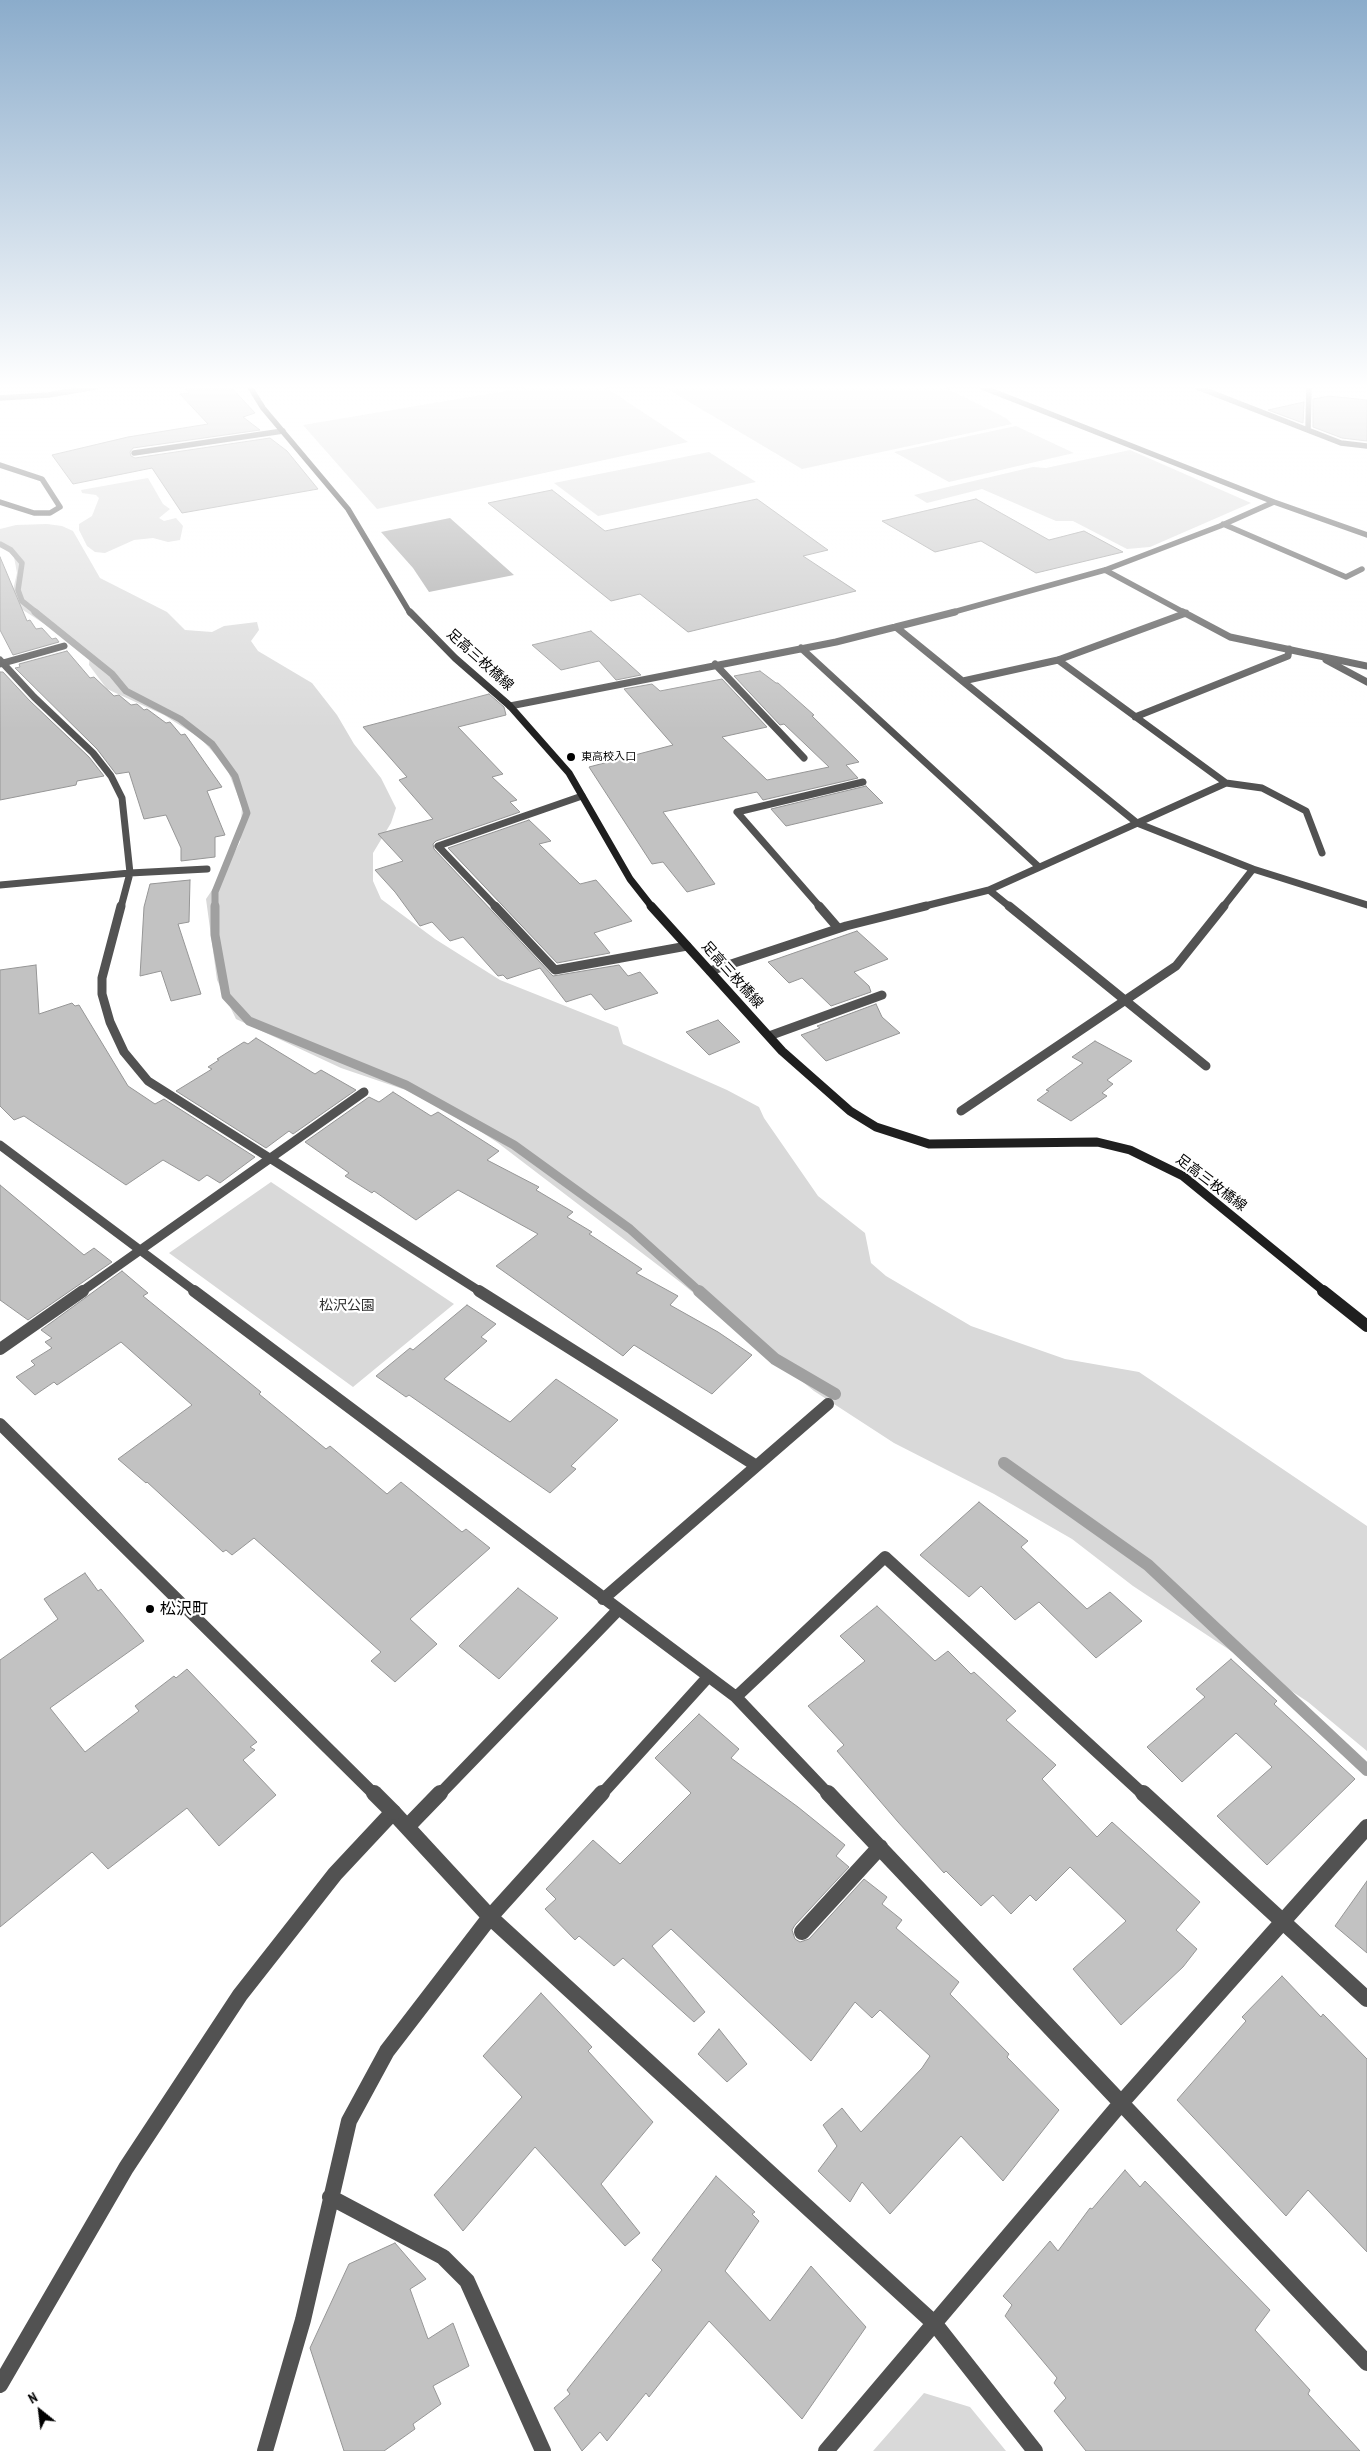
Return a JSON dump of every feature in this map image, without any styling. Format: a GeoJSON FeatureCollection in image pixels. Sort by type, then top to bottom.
{"type":"FeatureCollection","features":[{"type":"Feature","properties":{"kind":"main road","name":"足高三枚橋線"},"geometry":{"type":"LineString","coordinates":[[342,501],[411,614],[455,658],[510,706],[569,773],[630,879],[687,946],[769,1036],[821,1087],[850,1111],[876,1127],[929,1144],[1097,1142],[1130,1150],[1160,1163],[1190,1181],[1367,1326]]}},
{"type":"Feature","properties":{"kind":"street"},"geometry":{"type":"LineString","coordinates":[[0,502],[34,513],[50,513],[60,507],[56,501]]}},
{"type":"Feature","properties":{"kind":"street"},"geometry":{"type":"LineString","coordinates":[[510,706],[801,648],[896,627],[1105,570],[1274,502],[1367,535]]}},
{"type":"Feature","properties":{"kind":"street"},"geometry":{"type":"LineString","coordinates":[[1223,524],[1346,578],[1362,569]]}},
{"type":"Feature","properties":{"kind":"street"},"geometry":{"type":"LineString","coordinates":[[1105,570],[1230,637],[1367,666]]}},
{"type":"Feature","properties":{"kind":"street"},"geometry":{"type":"LineString","coordinates":[[962,681],[1058,660],[1186,613]]}},
{"type":"Feature","properties":{"kind":"street"},"geometry":{"type":"LineString","coordinates":[[896,627],[1137,823],[1253,869],[1367,905]]}},
{"type":"Feature","properties":{"kind":"street"},"geometry":{"type":"LineString","coordinates":[[64,646],[1,662],[34,697],[75,734],[111,776],[122,798],[130,873],[102,978],[102,994],[110,1022],[124,1052],[148,1081],[755,1465]]}},
{"type":"Feature","properties":{"kind":"street"},"geometry":{"type":"LineString","coordinates":[[801,648],[1039,867]]}},
{"type":"Feature","properties":{"kind":"street"},"geometry":{"type":"LineString","coordinates":[[1135,716],[1288,656],[1289,650]]}},
{"type":"Feature","properties":{"kind":"street"},"geometry":{"type":"LineString","coordinates":[[1320,656],[1367,682]]}},
{"type":"Feature","properties":{"kind":"street"},"geometry":{"type":"LineString","coordinates":[[1058,660],[1226,783],[1262,788],[1306,811],[1322,853]]}},
{"type":"Feature","properties":{"kind":"street"},"geometry":{"type":"LineString","coordinates":[[715,664],[804,758]]}},
{"type":"Feature","properties":{"kind":"street"},"geometry":{"type":"LineString","coordinates":[[838,928],[737,812],[863,782]]}},
{"type":"Feature","properties":{"kind":"street"},"geometry":{"type":"LineString","coordinates":[[710,971],[838,928],[988,890],[1226,783]]}},
{"type":"Feature","properties":{"kind":"street"},"geometry":{"type":"LineString","coordinates":[[582,796],[438,846],[555,970],[687,946]]}},
{"type":"Feature","properties":{"kind":"street"},"geometry":{"type":"LineString","coordinates":[[0,886],[130,873],[207,868]]}},
{"type":"Feature","properties":{"kind":"street"},"geometry":{"type":"LineString","coordinates":[[961,1111],[1176,966],[1253,869]]}},
{"type":"Feature","properties":{"kind":"street"},"geometry":{"type":"LineString","coordinates":[[988,890],[1126,999],[1206,1066]]}},
{"type":"Feature","properties":{"kind":"street"},"geometry":{"type":"LineString","coordinates":[[769,1036],[882,994]]}},
{"type":"Feature","properties":{"kind":"street"},"geometry":{"type":"LineString","coordinates":[[0,1349],[364,1092]]}},
{"type":"Feature","properties":{"kind":"street"},"geometry":{"type":"LineString","coordinates":[[0,1145],[736,1697],[1122,2102],[1367,2363]]}},
{"type":"Feature","properties":{"kind":"street"},"geometry":{"type":"LineString","coordinates":[[603,1599],[755,1465],[828,1404]]}},
{"type":"Feature","properties":{"kind":"street"},"geometry":{"type":"LineString","coordinates":[[0,1424],[393,1812],[490,1917],[934,2324],[1035,2451]]}},
{"type":"Feature","properties":{"kind":"street"},"geometry":{"type":"LineString","coordinates":[[736,1697],[884,1557],[1367,1999]]}},
{"type":"Feature","properties":{"kind":"street"},"geometry":{"type":"LineString","coordinates":[[407,1828],[618,1610]]}},
{"type":"Feature","properties":{"kind":"street"},"geometry":{"type":"LineString","coordinates":[[264,2451],[303,2320],[349,2121],[387,2051],[490,1917],[708,1677]]}},
{"type":"Feature","properties":{"kind":"street"},"geometry":{"type":"LineString","coordinates":[[0,2385],[126,2168],[240,1995],[335,1874],[393,1812]]}},
{"type":"Feature","properties":{"kind":"street"},"geometry":{"type":"LineString","coordinates":[[826,2451],[1122,2102],[1282,1920],[1367,1827]]}},
{"type":"Feature","properties":{"kind":"street"},"geometry":{"type":"LineString","coordinates":[[802,1932],[880,1847]]}},
{"type":"Feature","properties":{"kind":"street"},"geometry":{"type":"LineString","coordinates":[[330,2197],[443,2257],[467,2280],[543,2451]]}},
{"type":"Feature","properties":{"kind":"green space"},"geometry":{"type":"Polygon","coordinates":[[[98,501],[161,501],[170,509],[159,518],[164,521],[176,518],[183,526],[180,540],[168,542],[153,538],[134,540],[105,553],[95,552],[87,546],[79,530],[79,524],[92,516],[98,501]]]}},
{"type":"Feature","properties":{"kind":"green space"},"geometry":{"type":"Polygon","coordinates":[[[370,501],[412,501],[377,509],[370,501]]]}},
{"type":"Feature","properties":{"kind":"green space"},"geometry":{"type":"Polygon","coordinates":[[[579,501],[666,501],[598,516],[579,501]]]}},
{"type":"Feature","properties":{"kind":"green space"},"geometry":{"type":"Polygon","coordinates":[[[1011,501],[1247,501],[1251,503],[1150,547],[1127,549],[1073,521],[1056,521],[1011,501]]]}},
{"type":"Feature","properties":{"kind":"green space"},"geometry":{"type":"Polygon","coordinates":[[[47,524],[62,526],[73,531],[100,578],[167,612],[185,630],[212,632],[224,626],[257,622],[259,630],[251,641],[258,651],[312,683],[337,715],[354,744],[381,778],[396,808],[391,823],[373,853],[373,881],[381,899],[435,939],[500,980],[618,1027],[623,1044],[727,1090],[759,1107],[764,1118],[818,1196],[865,1233],[871,1263],[886,1276],[971,1326],[1065,1359],[1139,1372],[1367,1526],[1367,1751],[1308,1702],[1133,1586],[1072,1539],[994,1494],[894,1443],[814,1391],[680,1282],[498,1143],[432,1099],[341,1068],[236,1019],[217,980],[206,899],[223,874],[240,842],[242,806],[226,766],[200,738],[164,715],[107,689],[89,665],[90,654],[20,608],[13,590],[17,573],[14,557],[0,544],[0,529],[16,525],[47,524]]]}},
{"type":"Feature","properties":{"kind":"green space","name":"松沢公園"},"geometry":{"type":"Polygon","coordinates":[[[271,1182],[454,1304],[353,1387],[169,1253],[271,1182]]]}},
{"type":"Feature","properties":{"kind":"green space"},"geometry":{"type":"Polygon","coordinates":[[[924,2393],[970,2407],[1006,2451],[873,2451],[924,2393]]]}},
{"type":"Feature","properties":{"kind":"shaded area"},"geometry":{"type":"Polygon","coordinates":[[[450,518],[514,575],[429,592],[413,568],[381,532],[450,518]]]}},
{"type":"Feature","properties":{"kind":"building"},"geometry":{"type":"Polygon","coordinates":[[[174,501],[248,501],[182,513],[174,501]]]}},
{"type":"Feature","properties":{"kind":"building"},"geometry":{"type":"Polygon","coordinates":[[[567,501],[605,531],[746,501],[760,501],[828,550],[803,556],[856,591],[688,632],[640,594],[611,601],[488,503],[567,501]]]}},
{"type":"Feature","properties":{"kind":"building"},"geometry":{"type":"Polygon","coordinates":[[[966,501],[980,501],[1049,540],[1084,531],[1123,552],[1036,573],[981,541],[935,552],[882,521],[966,501]]]}},
{"type":"Feature","properties":{"kind":"building"},"geometry":{"type":"Polygon","coordinates":[[[0,557],[27,621],[30,620],[36,629],[42,628],[52,639],[56,638],[59,642],[13,655],[0,630],[0,557]]]}},
{"type":"Feature","properties":{"kind":"building"},"geometry":{"type":"Polygon","coordinates":[[[591,631],[641,675],[616,680],[599,661],[561,670],[532,645],[591,631]]]}},
{"type":"Feature","properties":{"kind":"building"},"geometry":{"type":"Polygon","coordinates":[[[67,651],[90,678],[94,677],[114,696],[119,695],[131,705],[137,704],[144,710],[147,709],[166,723],[170,722],[181,735],[185,734],[222,787],[207,791],[225,835],[215,837],[215,857],[181,861],[181,848],[166,815],[144,819],[129,772],[116,774],[97,749],[15,668],[20,667],[19,664],[67,651]]]}},
{"type":"Feature","properties":{"kind":"building"},"geometry":{"type":"Polygon","coordinates":[[[760,671],[778,683],[814,715],[812,716],[859,762],[846,765],[858,778],[763,800],[757,792],[663,812],[715,884],[687,892],[663,862],[652,864],[589,767],[673,745],[624,689],[652,684],[660,691],[722,679],[767,727],[722,737],[767,780],[829,767],[784,724],[780,725],[734,676],[760,671]]]}},
{"type":"Feature","properties":{"kind":"building"},"geometry":{"type":"Polygon","coordinates":[[[0,672],[3,672],[30,701],[89,757],[104,776],[77,781],[76,785],[0,800],[0,672]]]}},
{"type":"Feature","properties":{"kind":"building"},"geometry":{"type":"Polygon","coordinates":[[[489,694],[504,707],[506,715],[458,727],[503,774],[492,777],[517,800],[510,802],[520,812],[436,841],[433,844],[434,849],[553,976],[619,965],[628,976],[640,972],[658,993],[605,1010],[591,994],[566,1002],[540,968],[507,979],[503,975],[498,976],[463,937],[450,941],[432,922],[420,926],[395,892],[375,870],[403,861],[378,834],[433,819],[399,780],[407,777],[363,727],[489,694]]]}},
{"type":"Feature","properties":{"kind":"building"},"geometry":{"type":"Polygon","coordinates":[[[866,786],[883,803],[786,826],[771,809],[866,786]]]}},
{"type":"Feature","properties":{"kind":"building"},"geometry":{"type":"Polygon","coordinates":[[[529,820],[551,841],[539,844],[580,884],[596,880],[632,921],[594,933],[610,953],[557,963],[448,848],[529,820]]]}},
{"type":"Feature","properties":{"kind":"building"},"geometry":{"type":"Polygon","coordinates":[[[190,880],[189,922],[178,924],[201,994],[171,1001],[161,971],[140,976],[144,907],[150,884],[190,880]]]}},
{"type":"Feature","properties":{"kind":"building"},"geometry":{"type":"Polygon","coordinates":[[[857,931],[888,959],[854,972],[869,986],[871,992],[831,1006],[802,978],[789,983],[768,962],[857,931]]]}},
{"type":"Feature","properties":{"kind":"building"},"geometry":{"type":"Polygon","coordinates":[[[36,965],[39,1014],[72,1003],[75,1006],[79,1005],[128,1086],[155,1104],[164,1099],[255,1157],[220,1183],[207,1175],[199,1181],[163,1160],[126,1185],[24,1116],[14,1120],[0,1106],[0,970],[36,965]]]}},
{"type":"Feature","properties":{"kind":"building"},"geometry":{"type":"Polygon","coordinates":[[[876,1004],[882,1017],[900,1033],[826,1061],[801,1035],[820,1028],[817,1026],[876,1004]]]}},
{"type":"Feature","properties":{"kind":"building"},"geometry":{"type":"Polygon","coordinates":[[[718,1020],[740,1042],[709,1055],[686,1032],[718,1020]]]}},
{"type":"Feature","properties":{"kind":"building"},"geometry":{"type":"Polygon","coordinates":[[[256,1038],[315,1074],[321,1070],[356,1090],[293,1134],[289,1131],[266,1148],[176,1091],[212,1069],[208,1067],[219,1060],[217,1059],[244,1042],[248,1044],[256,1038]]]}},
{"type":"Feature","properties":{"kind":"building"},"geometry":{"type":"Polygon","coordinates":[[[1095,1041],[1132,1061],[1107,1080],[1113,1084],[1102,1093],[1107,1096],[1071,1121],[1037,1100],[1049,1091],[1046,1090],[1083,1063],[1072,1057],[1095,1041]]]}},
{"type":"Feature","properties":{"kind":"building"},"geometry":{"type":"Polygon","coordinates":[[[393,1092],[431,1116],[438,1112],[499,1151],[487,1160],[539,1187],[536,1190],[573,1212],[567,1217],[592,1232],[589,1234],[642,1269],[636,1273],[678,1296],[670,1305],[718,1332],[752,1355],[712,1394],[634,1345],[623,1356],[496,1266],[538,1234],[458,1190],[416,1220],[374,1191],[372,1193],[345,1176],[349,1173],[305,1142],[369,1097],[379,1102],[393,1092]]]}},
{"type":"Feature","properties":{"kind":"building"},"geometry":{"type":"Polygon","coordinates":[[[0,1185],[84,1255],[94,1248],[112,1262],[28,1320],[0,1300],[0,1185]]]}},
{"type":"Feature","properties":{"kind":"building"},"geometry":{"type":"Polygon","coordinates":[[[122,1271],[148,1293],[143,1296],[261,1392],[259,1394],[326,1449],[330,1446],[387,1494],[401,1482],[462,1532],[466,1529],[490,1548],[410,1619],[437,1644],[395,1682],[371,1661],[381,1652],[254,1538],[232,1555],[226,1550],[223,1552],[147,1482],[118,1459],[192,1405],[121,1342],[57,1385],[54,1382],[35,1395],[16,1377],[35,1365],[31,1361],[52,1348],[45,1342],[52,1338],[41,1330],[122,1271]]]}},
{"type":"Feature","properties":{"kind":"building"},"geometry":{"type":"Polygon","coordinates":[[[467,1305],[496,1324],[481,1337],[487,1341],[444,1379],[510,1422],[556,1379],[618,1420],[571,1466],[576,1469],[550,1493],[409,1395],[406,1397],[376,1376],[410,1348],[413,1350],[467,1305]]]}},
{"type":"Feature","properties":{"kind":"building"},"geometry":{"type":"Polygon","coordinates":[[[979,1502],[1028,1541],[1021,1547],[1087,1609],[1110,1592],[1142,1621],[1096,1658],[1039,1602],[1015,1620],[981,1586],[969,1597],[920,1555],[979,1502]]]}},
{"type":"Feature","properties":{"kind":"building"},"geometry":{"type":"Polygon","coordinates":[[[85,1573],[98,1591],[101,1589],[144,1641],[50,1708],[85,1752],[139,1711],[135,1706],[174,1676],[176,1678],[187,1669],[257,1742],[250,1747],[255,1750],[243,1760],[276,1795],[219,1846],[187,1808],[108,1869],[92,1852],[0,1927],[0,1660],[58,1619],[44,1599],[85,1573]]]}},
{"type":"Feature","properties":{"kind":"building"},"geometry":{"type":"Polygon","coordinates":[[[518,1588],[558,1618],[499,1679],[459,1646],[518,1588]]]}},
{"type":"Feature","properties":{"kind":"building"},"geometry":{"type":"Polygon","coordinates":[[[877,1606],[935,1661],[948,1651],[971,1674],[974,1672],[1016,1711],[1006,1720],[1056,1765],[1042,1779],[1097,1837],[1112,1822],[1200,1902],[1176,1930],[1197,1949],[1183,1967],[1121,2025],[1073,1969],[1126,1921],[1070,1867],[1036,1901],[1030,1895],[1011,1914],[993,1895],[981,1906],[946,1871],[944,1873],[898,1822],[837,1751],[844,1745],[808,1706],[865,1661],[840,1636],[877,1606]]]}},
{"type":"Feature","properties":{"kind":"building"},"geometry":{"type":"Polygon","coordinates":[[[1231,1659],[1277,1701],[1274,1704],[1355,1779],[1267,1865],[1217,1816],[1272,1767],[1236,1733],[1182,1782],[1147,1747],[1205,1697],[1196,1689],[1231,1659]]]}},
{"type":"Feature","properties":{"kind":"building"},"geometry":{"type":"Polygon","coordinates":[[[699,1714],[739,1749],[731,1758],[798,1807],[845,1845],[836,1856],[849,1867],[795,1925],[792,1930],[795,1939],[800,1942],[809,1939],[864,1879],[887,1897],[882,1904],[902,1920],[896,1928],[959,1982],[950,1994],[1009,2054],[1007,2057],[1059,2110],[1003,2181],[961,2136],[890,2214],[862,2182],[850,2202],[818,2171],[837,2146],[823,2125],[842,2108],[861,2132],[922,2068],[930,2056],[880,2010],[872,2018],[855,2002],[811,2061],[671,1929],[652,1946],[705,2012],[694,2022],[623,1958],[614,1966],[579,1936],[575,1940],[545,1909],[556,1899],[546,1889],[593,1840],[620,1864],[691,1793],[655,1758],[699,1714]]]}},
{"type":"Feature","properties":{"kind":"building"},"geometry":{"type":"Polygon","coordinates":[[[1367,1881],[1367,1953],[1335,1926],[1367,1881]]]}},
{"type":"Feature","properties":{"kind":"building"},"geometry":{"type":"Polygon","coordinates":[[[1282,1976],[1321,2017],[1323,2014],[1367,2059],[1367,2252],[1308,2190],[1286,2216],[1177,2100],[1246,2021],[1242,2017],[1282,1976]]]}},
{"type":"Feature","properties":{"kind":"building"},"geometry":{"type":"Polygon","coordinates":[[[541,1993],[592,2047],[588,2051],[653,2122],[601,2184],[640,2233],[625,2246],[535,2147],[463,2231],[434,2195],[522,2097],[483,2056],[541,1993]]]}},
{"type":"Feature","properties":{"kind":"building"},"geometry":{"type":"Polygon","coordinates":[[[719,2029],[747,2064],[727,2082],[698,2054],[719,2029]]]}},
{"type":"Feature","properties":{"kind":"building"},"geometry":{"type":"Polygon","coordinates":[[[1125,2170],[1140,2187],[1145,2181],[1270,2310],[1255,2330],[1310,2390],[1308,2394],[1360,2451],[1086,2451],[1054,2411],[1066,2398],[1054,2383],[1057,2378],[1005,2316],[1012,2305],[1003,2296],[1050,2241],[1058,2251],[1090,2208],[1092,2209],[1125,2170]]]}},
{"type":"Feature","properties":{"kind":"building"},"geometry":{"type":"Polygon","coordinates":[[[716,2176],[755,2212],[752,2214],[759,2221],[725,2271],[770,2321],[811,2266],[866,2327],[802,2419],[709,2321],[649,2397],[646,2393],[607,2441],[600,2432],[582,2451],[554,2408],[570,2394],[567,2390],[662,2270],[652,2260],[716,2176]]]}},
{"type":"Feature","properties":{"kind":"building"},"geometry":{"type":"Polygon","coordinates":[[[395,2243],[426,2279],[410,2289],[428,2339],[453,2323],[469,2366],[433,2386],[441,2404],[413,2424],[415,2429],[384,2451],[344,2451],[310,2348],[349,2264],[395,2243]]]}},
{"type":"Feature","properties":{"kind":"waterway"},"geometry":{"type":"LineString","coordinates":[[0,544],[11,550],[22,563],[18,590],[22,601],[37,613]]}},
{"type":"Feature","properties":{"kind":"waterway"},"geometry":{"type":"LineString","coordinates":[[35,612],[112,674],[126,691],[180,719],[212,744],[235,776],[247,813],[215,892],[215,935],[226,996],[249,1021],[406,1085],[514,1145],[630,1229],[700,1292]]}},
{"type":"Feature","properties":{"kind":"waterway"},"geometry":{"type":"LineString","coordinates":[[699,1291],[775,1359],[835,1394]]}},
{"type":"Feature","properties":{"kind":"waterway"},"geometry":{"type":"LineString","coordinates":[[1004,1463],[1148,1565],[1367,1770]]}},
{"type":"Feature","properties":{"kind":"place","name":"東高校入口"},"geometry":{"type":"Point","coordinates":[571,757]}},
{"type":"Feature","properties":{"kind":"place","name":"松沢町"},"geometry":{"type":"Point","coordinates":[150,1609]}}]}
